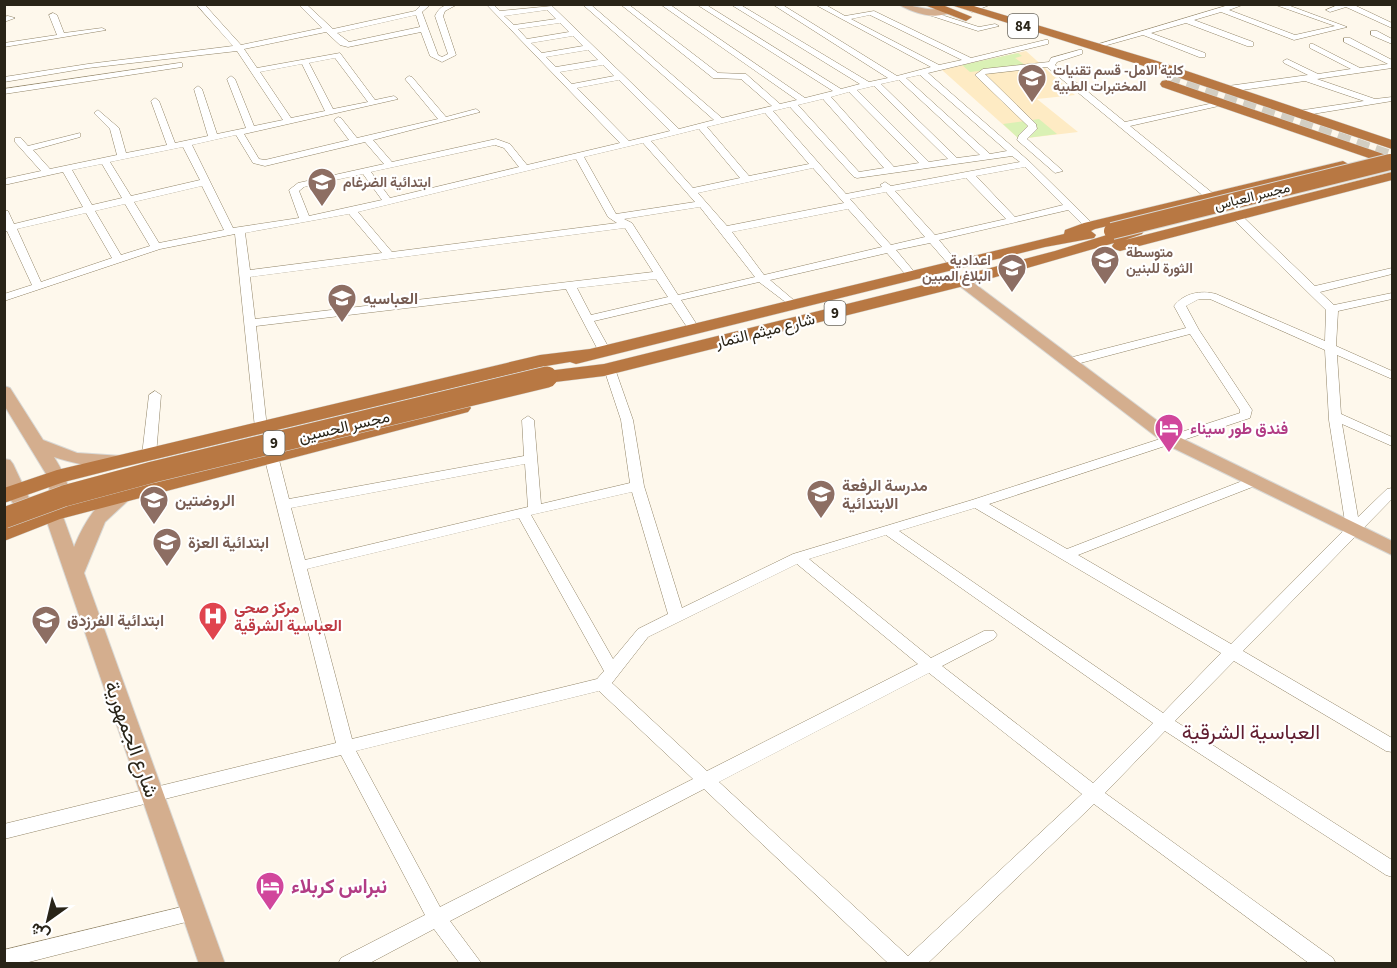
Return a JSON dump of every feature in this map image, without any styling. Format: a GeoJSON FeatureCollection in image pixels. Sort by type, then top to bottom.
{"type":"FeatureCollection","features":[{"type":"Feature","properties":{"kind":"highway","name":"84"},"geometry":{"type":"LineString","coordinates":[[930,9],[953,6],[972,10],[1171,78]]}},
{"type":"Feature","properties":{"kind":"highway","name":"84"},"geometry":{"type":"LineString","coordinates":[[953,6],[995,26],[1045,42],[1086,50]]}},
{"type":"Feature","properties":{"kind":"highway"},"geometry":{"type":"LineString","coordinates":[[1086,50],[1228,89],[1388,142]]}},
{"type":"Feature","properties":{"kind":"highway"},"geometry":{"type":"LineString","coordinates":[[1086,50],[1220,103],[1389,159]]}},
{"type":"Feature","properties":{"kind":"highway"},"geometry":{"type":"LineString","coordinates":[[1346,146],[1357,156],[1356,161],[1350,164]]}},
{"type":"Feature","properties":{"kind":"highway"},"geometry":{"type":"LineString","coordinates":[[1045,242],[1090,226],[1350,164],[1389,159]]}},
{"type":"Feature","properties":{"kind":"highway","name":"مجسر العباس"},"geometry":{"type":"LineString","coordinates":[[1115,233],[1389,159]]}},
{"type":"Feature","properties":{"kind":"highway"},"geometry":{"type":"LineString","coordinates":[[1061,255],[1116,247],[1391,175]]}},
{"type":"Feature","properties":{"kind":"highway","name":"مجسر العباس"},"geometry":{"type":"LineString","coordinates":[[1115,233],[1391,175]]}},
{"type":"Feature","properties":{"kind":"highway","name":"شارع ميثم التمار"},"geometry":{"type":"LineString","coordinates":[[544,373],[596,352],[911,274],[1045,242],[1115,233]]}},
{"type":"Feature","properties":{"kind":"highway","name":"شارع ميثم التمار"},"geometry":{"type":"LineString","coordinates":[[544,373],[607,370],[1061,255],[1115,233]]}},
{"type":"Feature","properties":{"kind":"highway"},"geometry":{"type":"LineString","coordinates":[[11,494],[57,477],[540,361],[596,352]]}},
{"type":"Feature","properties":{"kind":"highway"},"geometry":{"type":"LineString","coordinates":[[4,534],[53,514],[607,370]]}},
{"type":"Feature","properties":{"kind":"highway","name":"مجسر الحسين"},"geometry":{"type":"LineString","coordinates":[[4,508],[64,488],[137,468],[544,373]]}},
{"type":"Feature","properties":{"kind":"highway","name":"مجسر الحسين"},"geometry":{"type":"LineString","coordinates":[[4,518],[64,496],[153,472],[544,373]]}},
{"type":"Feature","properties":{"kind":"main road"},"geometry":{"type":"LineString","coordinates":[[903,4],[930,9]]}},
{"type":"Feature","properties":{"kind":"main road"},"geometry":{"type":"LineString","coordinates":[[962,281],[1173,441],[1392,549]]}},
{"type":"Feature","properties":{"kind":"main road"},"geometry":{"type":"LineString","coordinates":[[4,391],[57,477],[60,486],[59,502],[53,514],[32,513],[11,494],[4,464]]}},
{"type":"Feature","properties":{"kind":"main road"},"geometry":{"type":"LineString","coordinates":[[35,442],[57,453],[78,458],[123,461]]}},
{"type":"Feature","properties":{"kind":"main road"},"geometry":{"type":"LineString","coordinates":[[74,575],[95,521],[108,506],[125,495]]}},
{"type":"Feature","properties":{"kind":"main road","name":"شارع الجمهورية"},"geometry":{"type":"LineString","coordinates":[[53,514],[212,963]]}},
{"type":"Feature","properties":{"kind":"street"},"geometry":{"type":"LineString","coordinates":[[199,4],[241,51],[288,121]]}},
{"type":"Feature","properties":{"kind":"street"},"geometry":{"type":"LineString","coordinates":[[301,4],[343,44],[348,45],[423,29]]}},
{"type":"Feature","properties":{"kind":"street"},"geometry":{"type":"LineString","coordinates":[[400,4],[407,9],[418,11]]}},
{"type":"Feature","properties":{"kind":"street"},"geometry":{"type":"LineString","coordinates":[[4,92],[241,51],[418,11],[428,4]]}},
{"type":"Feature","properties":{"kind":"street"},"geometry":{"type":"LineString","coordinates":[[418,11],[434,56],[442,60],[452,55],[439,16],[442,9],[454,4]]}},
{"type":"Feature","properties":{"kind":"street"},"geometry":{"type":"LineString","coordinates":[[585,4],[720,121]]}},
{"type":"Feature","properties":{"kind":"street"},"geometry":{"type":"LineString","coordinates":[[623,4],[716,76],[743,76],[772,108],[816,165],[911,274]]}},
{"type":"Feature","properties":{"kind":"street"},"geometry":{"type":"LineString","coordinates":[[663,4],[804,100]]}},
{"type":"Feature","properties":{"kind":"street"},"geometry":{"type":"LineString","coordinates":[[699,4],[846,90],[926,165]]}},
{"type":"Feature","properties":{"kind":"street"},"geometry":{"type":"LineString","coordinates":[[712,13],[752,4]]}},
{"type":"Feature","properties":{"kind":"street"},"geometry":{"type":"LineString","coordinates":[[775,4],[898,78],[987,156]]}},
{"type":"Feature","properties":{"kind":"street"},"geometry":{"type":"LineString","coordinates":[[817,4],[938,68]]}},
{"type":"Feature","properties":{"kind":"street"},"geometry":{"type":"LineString","coordinates":[[972,10],[989,4]]}},
{"type":"Feature","properties":{"kind":"street"},"geometry":{"type":"LineString","coordinates":[[1222,10],[1294,38],[1343,27],[1276,4]]}},
{"type":"Feature","properties":{"kind":"street"},"geometry":{"type":"LineString","coordinates":[[489,5],[627,144]]}},
{"type":"Feature","properties":{"kind":"street"},"geometry":{"type":"LineString","coordinates":[[1058,171],[1022,140],[1022,137],[1033,126],[979,75],[983,72],[1048,61],[1237,5]]}},
{"type":"Feature","properties":{"kind":"street"},"geometry":{"type":"LineString","coordinates":[[1330,10],[1346,5],[1392,26]]}},
{"type":"Feature","properties":{"kind":"street"},"geometry":{"type":"LineString","coordinates":[[735,6],[871,84],[955,161]]}},
{"type":"Feature","properties":{"kind":"street"},"geometry":{"type":"LineString","coordinates":[[497,14],[541,7],[549,8],[676,132]]}},
{"type":"Feature","properties":{"kind":"street"},"geometry":{"type":"LineString","coordinates":[[930,9],[978,28],[995,26]]}},
{"type":"Feature","properties":{"kind":"street"},"geometry":{"type":"LineString","coordinates":[[844,18],[871,13],[969,60]]}},
{"type":"Feature","properties":{"kind":"street"},"geometry":{"type":"LineString","coordinates":[[53,15],[61,36]]}},
{"type":"Feature","properties":{"kind":"street"},"geometry":{"type":"LineString","coordinates":[[512,28],[562,20]]}},
{"type":"Feature","properties":{"kind":"street"},"geometry":{"type":"LineString","coordinates":[[1186,20],[1250,44]]}},
{"type":"Feature","properties":{"kind":"street"},"geometry":{"type":"LineString","coordinates":[[4,45],[102,30]]}},
{"type":"Feature","properties":{"kind":"street"},"geometry":{"type":"LineString","coordinates":[[525,42],[575,33]]}},
{"type":"Feature","properties":{"kind":"street"},"geometry":{"type":"LineString","coordinates":[[1144,33],[1202,55]]}},
{"type":"Feature","properties":{"kind":"street"},"geometry":{"type":"LineString","coordinates":[[1374,33],[1392,42]]}},
{"type":"Feature","properties":{"kind":"street"},"geometry":{"type":"LineString","coordinates":[[1347,40],[1392,65]]}},
{"type":"Feature","properties":{"kind":"street"},"geometry":{"type":"LineString","coordinates":[[4,298],[156,247],[352,211],[969,60],[1030,49],[1045,42]]}},
{"type":"Feature","properties":{"kind":"street"},"geometry":{"type":"LineString","coordinates":[[1313,46],[1360,71]]}},
{"type":"Feature","properties":{"kind":"street"},"geometry":{"type":"LineString","coordinates":[[540,56],[590,47]]}},
{"type":"Feature","properties":{"kind":"street"},"geometry":{"type":"LineString","coordinates":[[4,80],[88,66],[241,51]]}},
{"type":"Feature","properties":{"kind":"street"},"geometry":{"type":"LineString","coordinates":[[254,70],[337,56],[373,103]]}},
{"type":"Feature","properties":{"kind":"street"},"geometry":{"type":"LineString","coordinates":[[1048,61],[1211,197]]}},
{"type":"Feature","properties":{"kind":"street"},"geometry":{"type":"LineString","coordinates":[[1287,61],[1318,76]]}},
{"type":"Feature","properties":{"kind":"street"},"geometry":{"type":"LineString","coordinates":[[304,62],[330,112]]}},
{"type":"Feature","properties":{"kind":"street"},"geometry":{"type":"LineString","coordinates":[[554,70],[604,62]]}},
{"type":"Feature","properties":{"kind":"street"},"geometry":{"type":"LineString","coordinates":[[1228,89],[1392,65]]}},
{"type":"Feature","properties":{"kind":"street"},"geometry":{"type":"LineString","coordinates":[[922,72],[1027,164],[1090,226]]}},
{"type":"Feature","properties":{"kind":"street"},"geometry":{"type":"LineString","coordinates":[[570,87],[621,78]]}},
{"type":"Feature","properties":{"kind":"street"},"geometry":{"type":"LineString","coordinates":[[1306,78],[1375,102]]}},
{"type":"Feature","properties":{"kind":"street"},"geometry":{"type":"LineString","coordinates":[[231,79],[251,129]]}},
{"type":"Feature","properties":{"kind":"street"},"geometry":{"type":"LineString","coordinates":[[409,79],[444,120]]}},
{"type":"Feature","properties":{"kind":"street"},"geometry":{"type":"LineString","coordinates":[[198,89],[213,137]]}},
{"type":"Feature","properties":{"kind":"street"},"geometry":{"type":"LineString","coordinates":[[825,95],[891,170]]}},
{"type":"Feature","properties":{"kind":"street"},"geometry":{"type":"LineString","coordinates":[[4,182],[394,99]]}},
{"type":"Feature","properties":{"kind":"street"},"geometry":{"type":"LineString","coordinates":[[1300,113],[1392,99]]}},
{"type":"Feature","properties":{"kind":"street"},"geometry":{"type":"LineString","coordinates":[[155,101],[172,146]]}},
{"type":"Feature","properties":{"kind":"street"},"geometry":{"type":"LineString","coordinates":[[1123,125],[1220,103]]}},
{"type":"Feature","properties":{"kind":"street"},"geometry":{"type":"LineString","coordinates":[[792,104],[857,175],[1014,153]]}},
{"type":"Feature","properties":{"kind":"street"},"geometry":{"type":"LineString","coordinates":[[238,132],[256,161],[260,163],[476,112]]}},
{"type":"Feature","properties":{"kind":"street"},"geometry":{"type":"LineString","coordinates":[[98,113],[114,128],[122,157]]}},
{"type":"Feature","properties":{"kind":"street"},"geometry":{"type":"LineString","coordinates":[[338,120],[355,141]]}},
{"type":"Feature","properties":{"kind":"street"},"geometry":{"type":"LineString","coordinates":[[701,126],[747,180]]}},
{"type":"Feature","properties":{"kind":"street"},"geometry":{"type":"LineString","coordinates":[[27,149],[77,135]]}},
{"type":"Feature","properties":{"kind":"street"},"geometry":{"type":"LineString","coordinates":[[367,138],[390,165]]}},
{"type":"Feature","properties":{"kind":"street"},"geometry":{"type":"LineString","coordinates":[[645,139],[725,230],[762,279],[792,304]]}},
{"type":"Feature","properties":{"kind":"street"},"geometry":{"type":"LineString","coordinates":[[18,140],[48,173]]}},
{"type":"Feature","properties":{"kind":"street"},"geometry":{"type":"LineString","coordinates":[[305,220],[294,190],[295,187],[496,142],[507,146],[525,169]]}},
{"type":"Feature","properties":{"kind":"street"},"geometry":{"type":"LineString","coordinates":[[186,143],[205,182],[235,232],[245,274],[261,428]]}},
{"type":"Feature","properties":{"kind":"street"},"geometry":{"type":"LineString","coordinates":[[579,156],[612,217],[628,225],[693,328]]}},
{"type":"Feature","properties":{"kind":"street"},"geometry":{"type":"LineString","coordinates":[[105,161],[156,247]]}},
{"type":"Feature","properties":{"kind":"street"},"geometry":{"type":"LineString","coordinates":[[725,230],[888,189],[1027,164]]}},
{"type":"Feature","properties":{"kind":"street"},"geometry":{"type":"LineString","coordinates":[[692,191],[816,165]]}},
{"type":"Feature","properties":{"kind":"street"},"geometry":{"type":"LineString","coordinates":[[66,169],[118,259]]}},
{"type":"Feature","properties":{"kind":"street"},"geometry":{"type":"LineString","coordinates":[[365,171],[388,202]]}},
{"type":"Feature","properties":{"kind":"street"},"geometry":{"type":"LineString","coordinates":[[873,172],[954,264]]}},
{"type":"Feature","properties":{"kind":"street"},"geometry":{"type":"LineString","coordinates":[[969,175],[1013,220]]}},
{"type":"Feature","properties":{"kind":"street"},"geometry":{"type":"LineString","coordinates":[[8,228],[205,182]]}},
{"type":"Feature","properties":{"kind":"street"},"geometry":{"type":"LineString","coordinates":[[612,217],[703,204]]}},
{"type":"Feature","properties":{"kind":"street"},"geometry":{"type":"LineString","coordinates":[[587,319],[1070,207]]}},
{"type":"Feature","properties":{"kind":"street"},"geometry":{"type":"LineString","coordinates":[[352,211],[389,255]]}},
{"type":"Feature","properties":{"kind":"street"},"geometry":{"type":"LineString","coordinates":[[4,213],[8,228],[38,287]]}},
{"type":"Feature","properties":{"kind":"street"},"geometry":{"type":"LineString","coordinates":[[1236,216],[1332,309],[1330,347],[1336,416],[1353,529]]}},
{"type":"Feature","properties":{"kind":"street"},"geometry":{"type":"LineString","coordinates":[[245,274],[628,225]]}},
{"type":"Feature","properties":{"kind":"street"},"geometry":{"type":"LineString","coordinates":[[1313,290],[1392,271]]}},
{"type":"Feature","properties":{"kind":"street"},"geometry":{"type":"LineString","coordinates":[[250,323],[659,275]]}},
{"type":"Feature","properties":{"kind":"street"},"geometry":{"type":"LineString","coordinates":[[570,286],[587,319],[596,352]]}},
{"type":"Feature","properties":{"kind":"street"},"geometry":{"type":"LineString","coordinates":[[4,832],[346,748],[607,678],[643,633],[798,557],[1173,441],[1246,415],[1246,410],[1192,330],[1180,306],[1181,302],[1205,295],[1212,296],[1391,372]]}},
{"type":"Feature","properties":{"kind":"street"},"geometry":{"type":"LineString","coordinates":[[1332,309],[1392,296]]}},
{"type":"Feature","properties":{"kind":"street"},"geometry":{"type":"LineString","coordinates":[[1070,362],[1192,330]]}},
{"type":"Feature","properties":{"kind":"street"},"geometry":{"type":"LineString","coordinates":[[607,370],[627,420],[637,486],[648,531],[677,617]]}},
{"type":"Feature","properties":{"kind":"street"},"geometry":{"type":"LineString","coordinates":[[149,455],[155,395]]}},
{"type":"Feature","properties":{"kind":"street"},"geometry":{"type":"LineString","coordinates":[[1336,416],[1392,441]]}},
{"type":"Feature","properties":{"kind":"street"},"geometry":{"type":"LineString","coordinates":[[528,420],[531,459],[529,511],[607,678],[704,781],[903,963]]}},
{"type":"Feature","properties":{"kind":"street"},"geometry":{"type":"LineString","coordinates":[[271,456],[346,748],[436,918],[472,963]]}},
{"type":"Feature","properties":{"kind":"street"},"geometry":{"type":"LineString","coordinates":[[283,505],[531,459]]}},
{"type":"Feature","properties":{"kind":"street"},"geometry":{"type":"LineString","coordinates":[[1065,555],[1255,481]]}},
{"type":"Feature","properties":{"kind":"street"},"geometry":{"type":"LineString","coordinates":[[299,566],[637,486]]}},
{"type":"Feature","properties":{"kind":"street"},"geometry":{"type":"LineString","coordinates":[[913,963],[1092,795],[1392,492]]}},
{"type":"Feature","properties":{"kind":"street"},"geometry":{"type":"LineString","coordinates":[[977,503],[1392,746]]}},
{"type":"Feature","properties":{"kind":"street"},"geometry":{"type":"LineString","coordinates":[[888,530],[1164,722],[1392,869]]}},
{"type":"Feature","properties":{"kind":"street"},"geometry":{"type":"LineString","coordinates":[[798,557],[928,666],[1092,795],[1326,963]]}},
{"type":"Feature","properties":{"kind":"street"},"geometry":{"type":"LineString","coordinates":[[348,963],[989,634]]}},
{"type":"Feature","properties":{"kind":"street"},"geometry":{"type":"LineString","coordinates":[[4,959],[194,912]]}},
{"type":"Feature","properties":{"kind":"shaded area"},"geometry":{"type":"Polygon","coordinates":[[[1026,51],[1075,95],[1037,99],[1078,132],[1019,139],[942,70],[1026,51]]]}},
{"type":"Feature","properties":{"kind":"green space"},"geometry":{"type":"Polygon","coordinates":[[[1018,53],[1022,56],[1015,58],[1025,65],[970,72],[962,65],[1018,53]]]}},
{"type":"Feature","properties":{"kind":"green space"},"geometry":{"type":"Polygon","coordinates":[[[1039,119],[1057,134],[1019,139],[1003,124],[1039,119]]]}},
{"type":"Feature","properties":{"kind":"tunnel"},"geometry":{"type":"LineString","coordinates":[[1167,79],[1392,157]]}},
{"type":"Feature","properties":{"kind":"place","name":"كلية الامل- قسم تقنيات المختبرات الطبية"},"geometry":{"type":"Point","coordinates":[1032,104]}},
{"type":"Feature","properties":{"kind":"place","name":"ابتدائية الضرغام"},"geometry":{"type":"Point","coordinates":[322,208]}},
{"type":"Feature","properties":{"kind":"place","name":"متوسطة الثورة للبنين"},"geometry":{"type":"Point","coordinates":[1105,286]}},
{"type":"Feature","properties":{"kind":"place","name":"اعدادية البلاغ المبين"},"geometry":{"type":"Point","coordinates":[1012,294]}},
{"type":"Feature","properties":{"kind":"place","name":"العباسيه"},"geometry":{"type":"Point","coordinates":[342,324]}},
{"type":"Feature","properties":{"kind":"place","name":"فندق طور سيناء"},"geometry":{"type":"Point","coordinates":[1169,454]}},
{"type":"Feature","properties":{"kind":"place","name":"مدرسة الرفعة الابتدائية"},"geometry":{"type":"Point","coordinates":[821,520]}},
{"type":"Feature","properties":{"kind":"place","name":"الروضتين"},"geometry":{"type":"Point","coordinates":[154,526]}},
{"type":"Feature","properties":{"kind":"place","name":"ابتدائية العزة"},"geometry":{"type":"Point","coordinates":[167,568]}},
{"type":"Feature","properties":{"kind":"place","name":"مركز صحي العباسية الشرقية"},"geometry":{"type":"Point","coordinates":[213,642]}},
{"type":"Feature","properties":{"kind":"place","name":"ابتدائية الفرزدق"},"geometry":{"type":"Point","coordinates":[46,646]}},
{"type":"Feature","properties":{"kind":"place","name":"نبراس كربلاء"},"geometry":{"type":"Point","coordinates":[270,912]}},
{"type":"Feature","properties":{"kind":"district","name":"العباسية الشرقية"},"geometry":{"type":"Point","coordinates":[1251,732]}}]}
